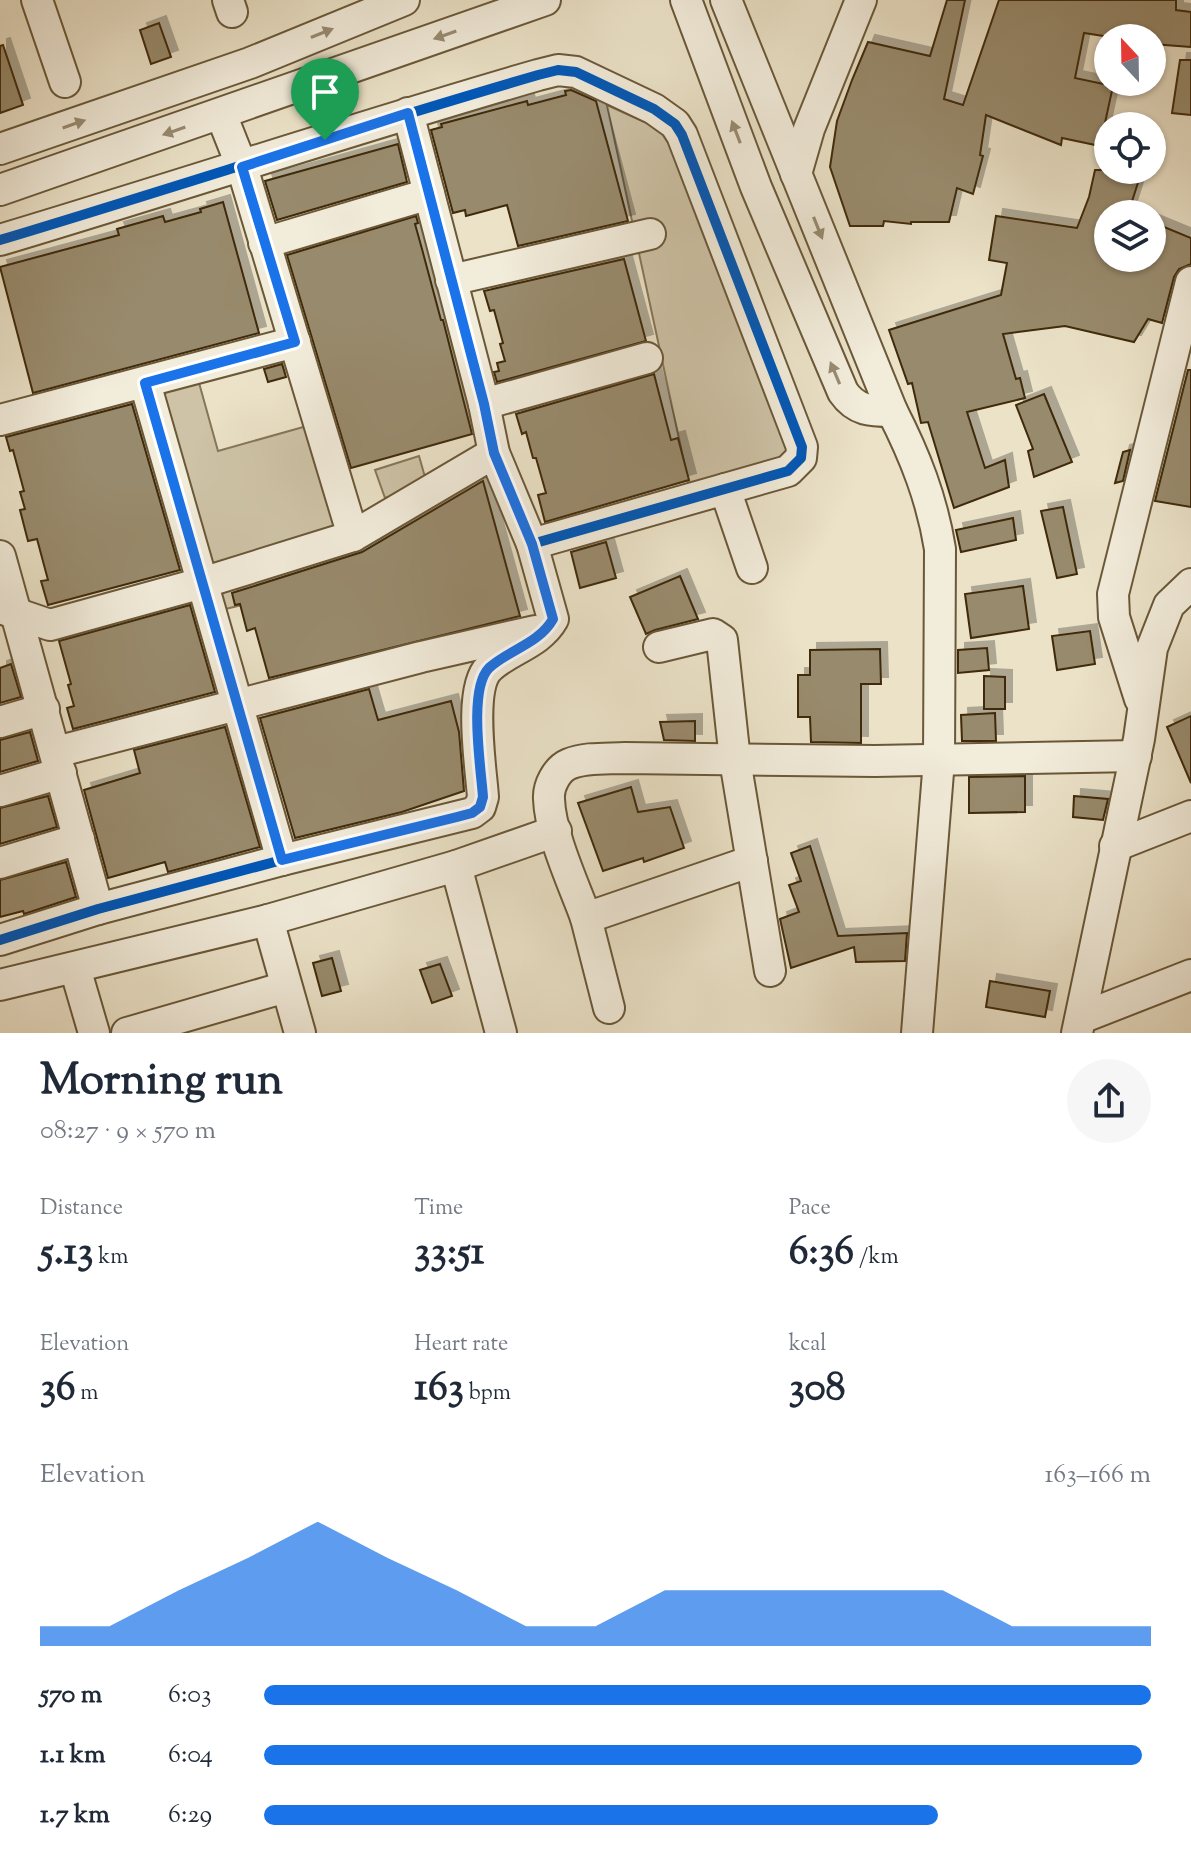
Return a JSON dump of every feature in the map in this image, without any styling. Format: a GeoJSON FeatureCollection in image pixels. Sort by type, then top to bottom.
{"type":"FeatureCollection","features":[{"type":"Feature","properties":{"kind":"street"},"geometry":{"type":"LineString","coordinates":[[37,0],[65,82]]}},
{"type":"Feature","properties":{"kind":"street"},"geometry":{"type":"LineString","coordinates":[[0,149],[250,63],[404,0]]}},
{"type":"Feature","properties":{"kind":"street"},"geometry":{"type":"LineString","coordinates":[[0,190],[545,0]]}},
{"type":"Feature","properties":{"kind":"street"},"geometry":{"type":"LineString","coordinates":[[686,0],[764,206],[843,392],[850,403],[859,408],[892,411]]}},
{"type":"Feature","properties":{"kind":"street"},"geometry":{"type":"LineString","coordinates":[[726,0],[892,411],[923,478],[940,549],[939,760],[917,1033]]}},
{"type":"Feature","properties":{"kind":"street"},"geometry":{"type":"LineString","coordinates":[[764,206],[800,183],[809,129],[861,0]]}},
{"type":"Feature","properties":{"kind":"street"},"geometry":{"type":"LineString","coordinates":[[0,240],[408,113],[558,70],[576,72],[654,109],[675,124],[688,150],[802,447],[801,458],[788,471],[532,544]]}},
{"type":"Feature","properties":{"kind":"street"},"geometry":{"type":"LineString","coordinates":[[0,940],[98,909],[472,813],[480,807],[483,797],[479,688],[488,669],[549,627],[553,619],[552,608],[532,544],[494,453],[408,113]]}},
{"type":"Feature","properties":{"kind":"street"},"geometry":{"type":"LineString","coordinates":[[221,114],[242,167],[353,536]]}},
{"type":"Feature","properties":{"kind":"street"},"geometry":{"type":"LineString","coordinates":[[264,243],[429,194]]}},
{"type":"Feature","properties":{"kind":"street"},"geometry":{"type":"LineString","coordinates":[[451,280],[650,234]]}},
{"type":"Feature","properties":{"kind":"street"},"geometry":{"type":"LineString","coordinates":[[1142,706],[1114,617],[1113,594],[1191,282]]}},
{"type":"Feature","properties":{"kind":"street"},"geometry":{"type":"LineString","coordinates":[[0,420],[295,342]]}},
{"type":"Feature","properties":{"kind":"street"},"geometry":{"type":"LineString","coordinates":[[484,404],[647,358]]}},
{"type":"Feature","properties":{"kind":"street"},"geometry":{"type":"LineString","coordinates":[[145,383],[282,860]]}},
{"type":"Feature","properties":{"kind":"street"},"geometry":{"type":"LineString","coordinates":[[8,611],[50,625],[202,583],[353,536],[494,453]]}},
{"type":"Feature","properties":{"kind":"street"},"geometry":{"type":"LineString","coordinates":[[725,489],[752,568]]}},
{"type":"Feature","properties":{"kind":"street"},"geometry":{"type":"LineString","coordinates":[[0,556],[14,657],[44,709],[98,909]]}},
{"type":"Feature","properties":{"kind":"street"},"geometry":{"type":"LineString","coordinates":[[1079,1025],[1136,756],[1152,648],[1169,605],[1191,584]]}},
{"type":"Feature","properties":{"kind":"street"},"geometry":{"type":"LineString","coordinates":[[0,791],[59,762],[237,704],[549,627]]}},
{"type":"Feature","properties":{"kind":"street"},"geometry":{"type":"LineString","coordinates":[[659,647],[713,634],[719,636],[723,647],[735,760],[770,971]]}},
{"type":"Feature","properties":{"kind":"street"},"geometry":{"type":"LineString","coordinates":[[0,722],[44,709]]}},
{"type":"Feature","properties":{"kind":"street"},"geometry":{"type":"LineString","coordinates":[[609,1008],[586,918],[548,798],[552,781],[566,765],[584,760],[625,758],[939,760],[1136,756]]}},
{"type":"Feature","properties":{"kind":"street"},"geometry":{"type":"LineString","coordinates":[[1115,846],[1191,816]]}},
{"type":"Feature","properties":{"kind":"street"},"geometry":{"type":"LineString","coordinates":[[0,985],[268,920],[456,866],[556,831]]}},
{"type":"Feature","properties":{"kind":"street"},"geometry":{"type":"LineString","coordinates":[[0,863],[79,839]]}},
{"type":"Feature","properties":{"kind":"street"},"geometry":{"type":"LineString","coordinates":[[586,918],[752,861]]}},
{"type":"Feature","properties":{"kind":"street"},"geometry":{"type":"LineString","coordinates":[[456,866],[501,1033]]}},
{"type":"Feature","properties":{"kind":"street"},"geometry":{"type":"LineString","coordinates":[[268,920],[300,1033]]}},
{"type":"Feature","properties":{"kind":"street"},"geometry":{"type":"LineString","coordinates":[[75,968],[94,1033]]}},
{"type":"Feature","properties":{"kind":"street"},"geometry":{"type":"LineString","coordinates":[[1079,1025],[1191,975]]}},
{"type":"Feature","properties":{"kind":"street"},"geometry":{"type":"LineString","coordinates":[[127,1033],[286,987]]}},
{"type":"Feature","properties":{"kind":"shaded area"},"geometry":{"type":"Polygon","coordinates":[[[607,105],[669,133],[792,443],[779,464],[689,485],[607,105]]]}},
{"type":"Feature","properties":{"kind":"shaded area"},"geometry":{"type":"Polygon","coordinates":[[[196,372],[218,451],[314,424],[353,536],[231,567],[242,605],[217,611],[161,399],[177,378],[196,372]]]}},
{"type":"Feature","properties":{"kind":"shaded area"},"geometry":{"type":"Polygon","coordinates":[[[419,456],[427,484],[385,498],[375,470],[419,456]]]}},
{"type":"Feature","properties":{"kind":"building"},"geometry":{"type":"Polygon","coordinates":[[[947,0],[965,0],[944,99],[963,105],[999,0],[1176,0],[1176,10],[1191,12],[1191,47],[1166,45],[1166,24],[1094,24],[1094,35],[1084,33],[1075,78],[1094,82],[1094,96],[1111,96],[1107,112],[1094,112],[1094,145],[1062,138],[1061,145],[986,115],[980,155],[983,156],[973,194],[957,188],[949,222],[911,224],[884,221],[883,226],[850,226],[830,167],[837,121],[868,42],[930,56],[947,0]]]}},
{"type":"Feature","properties":{"kind":"building"},"geometry":{"type":"Polygon","coordinates":[[[159,23],[171,57],[151,64],[140,30],[159,23]]]}},
{"type":"Feature","properties":{"kind":"building"},"geometry":{"type":"Polygon","coordinates":[[[3,45],[23,105],[0,113],[0,46],[3,45]]]}},
{"type":"Feature","properties":{"kind":"building"},"geometry":{"type":"Polygon","coordinates":[[[1180,60],[1191,60],[1191,115],[1172,113],[1180,60]]]}},
{"type":"Feature","properties":{"kind":"building"},"geometry":{"type":"Polygon","coordinates":[[[571,90],[596,101],[628,221],[518,246],[507,205],[466,216],[465,210],[453,213],[431,130],[442,127],[441,124],[527,101],[528,105],[566,95],[565,91],[571,90]]]}},
{"type":"Feature","properties":{"kind":"building"},"geometry":{"type":"Polygon","coordinates":[[[398,144],[407,182],[277,220],[265,181],[398,144]]]}},
{"type":"Feature","properties":{"kind":"building"},"geometry":{"type":"Polygon","coordinates":[[[1094,174],[1094,184],[1138,184],[1132,200],[1094,200],[1094,272],[1166,272],[1166,228],[1191,238],[1191,264],[1179,269],[1174,277],[1162,323],[1148,319],[1134,342],[1065,326],[1003,334],[1025,398],[967,412],[985,468],[1005,460],[1009,487],[954,508],[928,422],[921,423],[912,383],[908,384],[889,330],[1001,295],[1007,263],[989,260],[996,216],[1077,228],[1094,174]]]}},
{"type":"Feature","properties":{"kind":"building"},"geometry":{"type":"Polygon","coordinates":[[[223,202],[259,333],[33,393],[0,267],[119,235],[117,229],[163,216],[165,222],[223,202]]]}},
{"type":"Feature","properties":{"kind":"building"},"geometry":{"type":"Polygon","coordinates":[[[416,216],[418,223],[415,224],[472,434],[351,468],[287,255],[416,216]]]}},
{"type":"Feature","properties":{"kind":"building"},"geometry":{"type":"Polygon","coordinates":[[[624,259],[646,341],[497,382],[494,372],[499,371],[497,363],[505,361],[500,344],[503,343],[494,310],[490,311],[484,291],[624,259]]]}},
{"type":"Feature","properties":{"kind":"building"},"geometry":{"type":"Polygon","coordinates":[[[282,364],[286,377],[268,382],[264,369],[282,364]]]}},
{"type":"Feature","properties":{"kind":"building"},"geometry":{"type":"Polygon","coordinates":[[[1188,370],[1191,370],[1191,507],[1155,501],[1188,370]]]}},
{"type":"Feature","properties":{"kind":"building"},"geometry":{"type":"Polygon","coordinates":[[[654,374],[671,440],[678,438],[689,480],[545,522],[538,495],[546,493],[536,458],[533,458],[526,432],[522,434],[516,414],[654,374]]]}},
{"type":"Feature","properties":{"kind":"building"},"geometry":{"type":"Polygon","coordinates":[[[1044,394],[1072,462],[1034,477],[1028,451],[1033,449],[1016,405],[1044,394]]]}},
{"type":"Feature","properties":{"kind":"building"},"geometry":{"type":"Polygon","coordinates":[[[132,404],[180,570],[48,605],[41,581],[48,580],[37,539],[28,541],[20,510],[25,509],[20,492],[24,491],[13,450],[10,451],[6,437],[132,404]]]}},
{"type":"Feature","properties":{"kind":"building"},"geometry":{"type":"Polygon","coordinates":[[[1130,450],[1123,481],[1115,483],[1123,452],[1130,450]]]}},
{"type":"Feature","properties":{"kind":"building"},"geometry":{"type":"Polygon","coordinates":[[[483,481],[520,616],[269,678],[255,628],[247,631],[240,604],[235,605],[232,593],[362,552],[483,481]]]}},
{"type":"Feature","properties":{"kind":"building"},"geometry":{"type":"Polygon","coordinates":[[[1063,507],[1077,574],[1057,578],[1041,511],[1063,507]]]}},
{"type":"Feature","properties":{"kind":"building"},"geometry":{"type":"Polygon","coordinates":[[[1013,518],[1016,540],[961,552],[956,530],[1013,518]]]}},
{"type":"Feature","properties":{"kind":"building"},"geometry":{"type":"Polygon","coordinates":[[[606,542],[616,578],[580,588],[571,552],[606,542]]]}},
{"type":"Feature","properties":{"kind":"building"},"geometry":{"type":"Polygon","coordinates":[[[680,576],[698,619],[646,634],[630,597],[680,576]]]}},
{"type":"Feature","properties":{"kind":"building"},"geometry":{"type":"Polygon","coordinates":[[[1023,586],[1029,629],[971,638],[965,594],[1023,586]]]}},
{"type":"Feature","properties":{"kind":"building"},"geometry":{"type":"Polygon","coordinates":[[[190,605],[215,692],[73,729],[67,708],[74,706],[68,685],[71,684],[59,641],[190,605]]]}},
{"type":"Feature","properties":{"kind":"building"},"geometry":{"type":"Polygon","coordinates":[[[1090,631],[1095,664],[1057,670],[1052,636],[1090,631]]]}},
{"type":"Feature","properties":{"kind":"building"},"geometry":{"type":"Polygon","coordinates":[[[987,648],[989,670],[958,673],[958,650],[987,648]]]}},
{"type":"Feature","properties":{"kind":"building"},"geometry":{"type":"Polygon","coordinates":[[[880,649],[881,684],[861,684],[861,743],[811,742],[810,717],[798,717],[798,675],[810,675],[810,650],[880,649]]]}},
{"type":"Feature","properties":{"kind":"building"},"geometry":{"type":"Polygon","coordinates":[[[11,664],[21,697],[0,703],[0,668],[11,664]]]}},
{"type":"Feature","properties":{"kind":"building"},"geometry":{"type":"Polygon","coordinates":[[[984,676],[1005,677],[1005,709],[984,709],[984,676]]]}},
{"type":"Feature","properties":{"kind":"building"},"geometry":{"type":"Polygon","coordinates":[[[369,689],[378,720],[451,701],[459,732],[464,791],[402,812],[295,838],[260,718],[369,689]]]}},
{"type":"Feature","properties":{"kind":"building"},"geometry":{"type":"Polygon","coordinates":[[[995,713],[996,741],[962,741],[961,715],[995,713]]]}},
{"type":"Feature","properties":{"kind":"building"},"geometry":{"type":"Polygon","coordinates":[[[1191,716],[1191,783],[1167,727],[1191,716]]]}},
{"type":"Feature","properties":{"kind":"building"},"geometry":{"type":"Polygon","coordinates":[[[695,721],[695,741],[664,740],[660,722],[695,721]]]}},
{"type":"Feature","properties":{"kind":"building"},"geometry":{"type":"Polygon","coordinates":[[[225,727],[260,847],[168,872],[165,862],[108,878],[84,790],[140,773],[134,750],[225,727]]]}},
{"type":"Feature","properties":{"kind":"building"},"geometry":{"type":"Polygon","coordinates":[[[30,732],[38,761],[0,772],[0,740],[30,732]]]}},
{"type":"Feature","properties":{"kind":"building"},"geometry":{"type":"Polygon","coordinates":[[[1025,776],[1025,812],[969,813],[969,777],[1025,776]]]}},
{"type":"Feature","properties":{"kind":"building"},"geometry":{"type":"Polygon","coordinates":[[[631,787],[638,812],[670,807],[684,848],[644,862],[643,858],[603,871],[578,803],[631,787]]]}},
{"type":"Feature","properties":{"kind":"building"},"geometry":{"type":"Polygon","coordinates":[[[48,796],[57,827],[0,844],[0,808],[48,796]]]}},
{"type":"Feature","properties":{"kind":"building"},"geometry":{"type":"Polygon","coordinates":[[[1074,796],[1108,799],[1103,820],[1073,817],[1074,796]]]}},
{"type":"Feature","properties":{"kind":"building"},"geometry":{"type":"Polygon","coordinates":[[[810,846],[838,936],[907,933],[905,961],[856,962],[854,947],[791,968],[780,919],[799,912],[789,885],[801,881],[791,853],[810,846]]]}},
{"type":"Feature","properties":{"kind":"building"},"geometry":{"type":"Polygon","coordinates":[[[66,862],[76,897],[24,914],[23,911],[0,917],[0,880],[66,862]]]}},
{"type":"Feature","properties":{"kind":"building"},"geometry":{"type":"Polygon","coordinates":[[[332,958],[341,991],[322,996],[313,963],[332,958]]]}},
{"type":"Feature","properties":{"kind":"building"},"geometry":{"type":"Polygon","coordinates":[[[440,964],[452,996],[432,1003],[420,970],[440,964]]]}},
{"type":"Feature","properties":{"kind":"building"},"geometry":{"type":"Polygon","coordinates":[[[990,981],[1050,991],[1045,1017],[986,1007],[990,981]]]}},
{"type":"Feature","properties":{"kind":"cycle path"},"geometry":{"type":"LineString","coordinates":[[0,240],[538,75],[558,70],[576,72],[654,109],[675,124],[682,135],[802,447],[801,458],[788,471],[532,544],[553,619],[540,635],[497,661],[483,678],[477,710],[483,797],[480,807],[472,813],[98,909],[0,940]]}},
{"type":"Feature","properties":{"kind":"route"},"geometry":{"type":"LineString","coordinates":[[408,113],[494,453],[532,544],[553,619],[540,634],[488,669],[479,688],[483,797],[480,807],[472,813],[282,860],[145,383],[295,342],[242,167],[325,140],[408,113]]}}]}
